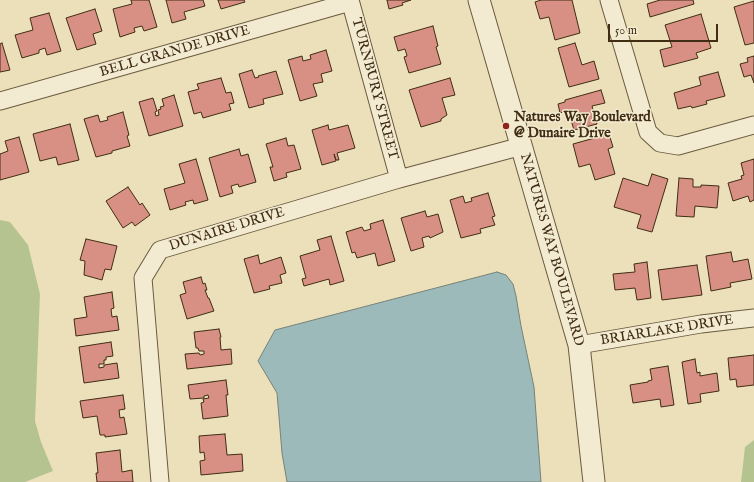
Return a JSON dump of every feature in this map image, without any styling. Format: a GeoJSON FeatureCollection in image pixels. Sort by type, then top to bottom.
{"type":"FeatureCollection","features":[{"type":"Feature","properties":{"kind":"street","name":"NATURES WAY BOULEVARD"},"geometry":{"type":"LineString","coordinates":[[479,0],[579,344],[594,482]]}},
{"type":"Feature","properties":{"kind":"street"},"geometry":{"type":"LineString","coordinates":[[608,0],[648,132],[660,143],[678,146],[754,125]]}},
{"type":"Feature","properties":{"kind":"street","name":"BELL GRANDE DRIVE"},"geometry":{"type":"LineString","coordinates":[[0,101],[350,1]]}},
{"type":"Feature","properties":{"kind":"street","name":"TURNBURY STREET"},"geometry":{"type":"LineString","coordinates":[[350,1],[399,179]]}},
{"type":"Feature","properties":{"kind":"street","name":"DUNAIRE DRIVE"},"geometry":{"type":"LineString","coordinates":[[160,482],[142,278],[160,250],[399,179],[522,146]]}},
{"type":"Feature","properties":{"kind":"street","name":"BRIARLAKE DRIVE"},"geometry":{"type":"LineString","coordinates":[[579,344],[700,324],[754,318]]}},
{"type":"Feature","properties":{"kind":"green space"},"geometry":{"type":"Polygon","coordinates":[[[0,220],[10,222],[28,245],[40,294],[35,421],[41,442],[53,471],[25,482],[0,482],[0,220]]]}},
{"type":"Feature","properties":{"kind":"green space"},"geometry":{"type":"Polygon","coordinates":[[[754,440],[754,482],[741,482],[745,447],[754,440]]]}},
{"type":"Feature","properties":{"kind":"water"},"geometry":{"type":"Polygon","coordinates":[[[497,272],[506,275],[513,284],[516,296],[534,387],[541,482],[287,482],[282,453],[277,393],[258,361],[275,330],[497,272]]]}},
{"type":"Feature","properties":{"kind":"building"},"geometry":{"type":"Polygon","coordinates":[[[131,0],[149,0],[157,27],[144,31],[142,26],[134,28],[135,32],[120,37],[113,9],[132,4],[131,0]]]}},
{"type":"Feature","properties":{"kind":"building"},"geometry":{"type":"Polygon","coordinates":[[[166,0],[203,0],[205,6],[184,12],[186,19],[172,23],[166,0]]]}},
{"type":"Feature","properties":{"kind":"building"},"geometry":{"type":"Polygon","coordinates":[[[218,0],[244,0],[245,2],[221,9],[218,0]]]}},
{"type":"Feature","properties":{"kind":"building"},"geometry":{"type":"Polygon","coordinates":[[[387,0],[411,0],[402,3],[403,5],[389,9],[387,0]]]}},
{"type":"Feature","properties":{"kind":"building"},"geometry":{"type":"Polygon","coordinates":[[[541,0],[572,0],[580,33],[555,40],[549,17],[540,19],[535,2],[541,0]]]}},
{"type":"Feature","properties":{"kind":"building"},"geometry":{"type":"Polygon","coordinates":[[[660,0],[693,0],[694,4],[650,17],[647,4],[660,0]]]}},
{"type":"Feature","properties":{"kind":"building"},"geometry":{"type":"Polygon","coordinates":[[[754,1],[754,43],[745,45],[734,7],[754,1]]]}},
{"type":"Feature","properties":{"kind":"building"},"geometry":{"type":"Polygon","coordinates":[[[95,9],[102,31],[93,34],[96,44],[77,50],[66,18],[95,9]]]}},
{"type":"Feature","properties":{"kind":"building"},"geometry":{"type":"Polygon","coordinates":[[[49,13],[61,51],[47,55],[45,48],[39,50],[39,53],[22,58],[15,35],[33,30],[30,18],[49,13]]]}},
{"type":"Feature","properties":{"kind":"building"},"geometry":{"type":"Polygon","coordinates":[[[701,14],[711,48],[696,53],[698,58],[664,67],[660,50],[672,47],[665,25],[701,14]]]}},
{"type":"Feature","properties":{"kind":"building"},"geometry":{"type":"Polygon","coordinates":[[[433,26],[438,46],[436,47],[441,64],[409,73],[404,57],[407,56],[405,49],[398,51],[394,37],[433,26]]]}},
{"type":"Feature","properties":{"kind":"building"},"geometry":{"type":"Polygon","coordinates":[[[2,43],[10,70],[0,72],[0,44],[2,43]]]}},
{"type":"Feature","properties":{"kind":"building"},"geometry":{"type":"Polygon","coordinates":[[[575,43],[582,65],[594,61],[599,79],[569,87],[558,48],[575,43]]]}},
{"type":"Feature","properties":{"kind":"building"},"geometry":{"type":"Polygon","coordinates":[[[326,50],[332,71],[321,74],[323,82],[313,84],[317,96],[300,101],[288,60],[302,56],[303,61],[311,59],[310,55],[326,50]]]}},
{"type":"Feature","properties":{"kind":"building"},"geometry":{"type":"Polygon","coordinates":[[[754,56],[754,83],[751,75],[744,77],[740,64],[748,62],[747,58],[754,56]]]}},
{"type":"Feature","properties":{"kind":"building"},"geometry":{"type":"Polygon","coordinates":[[[252,70],[255,78],[276,71],[283,94],[263,99],[264,104],[249,108],[239,74],[252,70]]]}},
{"type":"Feature","properties":{"kind":"building"},"geometry":{"type":"Polygon","coordinates":[[[718,72],[725,96],[706,101],[707,104],[692,108],[691,106],[678,109],[674,93],[701,85],[699,77],[718,72]]]}},
{"type":"Feature","properties":{"kind":"building"},"geometry":{"type":"Polygon","coordinates":[[[221,78],[226,93],[231,92],[234,103],[229,104],[231,110],[203,118],[201,112],[194,114],[188,92],[199,89],[197,84],[221,78]]]}},
{"type":"Feature","properties":{"kind":"building"},"geometry":{"type":"Polygon","coordinates":[[[450,78],[455,95],[442,98],[447,115],[441,119],[441,121],[421,127],[409,90],[450,78]]]}},
{"type":"Feature","properties":{"kind":"building"},"geometry":{"type":"Polygon","coordinates":[[[601,90],[605,103],[592,106],[597,124],[574,130],[568,110],[560,113],[558,104],[565,102],[565,100],[601,90]]]}},
{"type":"Feature","properties":{"kind":"building"},"geometry":{"type":"Polygon","coordinates":[[[174,95],[183,126],[149,136],[139,102],[153,98],[157,111],[155,112],[156,116],[159,115],[158,110],[161,109],[160,107],[164,106],[162,99],[174,95]]]}},
{"type":"Feature","properties":{"kind":"building"},"geometry":{"type":"Polygon","coordinates":[[[123,112],[129,135],[127,136],[130,146],[96,157],[84,119],[98,115],[100,122],[108,120],[107,117],[123,112]]]}},
{"type":"Feature","properties":{"kind":"building"},"geometry":{"type":"Polygon","coordinates":[[[70,124],[79,160],[58,165],[56,157],[40,161],[33,134],[70,124]]]}},
{"type":"Feature","properties":{"kind":"building"},"geometry":{"type":"Polygon","coordinates":[[[328,125],[329,130],[348,125],[355,148],[337,153],[339,160],[336,160],[334,154],[336,161],[322,165],[312,130],[328,125]]]}},
{"type":"Feature","properties":{"kind":"building"},"geometry":{"type":"Polygon","coordinates":[[[609,134],[613,147],[608,149],[615,174],[595,180],[590,164],[579,167],[573,144],[609,134]]]}},
{"type":"Feature","properties":{"kind":"building"},"geometry":{"type":"Polygon","coordinates":[[[19,137],[29,172],[0,180],[0,154],[8,151],[5,141],[19,137]]]}},
{"type":"Feature","properties":{"kind":"building"},"geometry":{"type":"Polygon","coordinates":[[[286,138],[288,146],[294,145],[301,169],[286,173],[287,177],[274,181],[270,167],[273,167],[266,144],[286,138]]]}},
{"type":"Feature","properties":{"kind":"building"},"geometry":{"type":"Polygon","coordinates":[[[239,149],[241,156],[248,154],[256,182],[239,187],[238,184],[231,186],[233,193],[220,197],[209,158],[239,149]]]}},
{"type":"Feature","properties":{"kind":"building"},"geometry":{"type":"Polygon","coordinates":[[[196,159],[208,200],[194,204],[193,200],[185,202],[186,205],[170,210],[164,189],[185,183],[179,164],[196,159]]]}},
{"type":"Feature","properties":{"kind":"building"},"geometry":{"type":"Polygon","coordinates":[[[754,159],[754,200],[750,202],[748,196],[733,201],[728,183],[742,179],[741,176],[744,175],[741,163],[754,159]]]}},
{"type":"Feature","properties":{"kind":"building"},"geometry":{"type":"Polygon","coordinates":[[[652,174],[668,179],[652,232],[637,228],[641,215],[614,207],[623,178],[648,186],[652,174]]]}},
{"type":"Feature","properties":{"kind":"building"},"geometry":{"type":"Polygon","coordinates":[[[679,178],[693,179],[693,187],[701,187],[701,185],[719,186],[717,208],[695,206],[694,217],[676,216],[679,178]]]}},
{"type":"Feature","properties":{"kind":"building"},"geometry":{"type":"Polygon","coordinates":[[[128,187],[140,205],[142,203],[150,215],[135,226],[132,222],[123,228],[106,201],[128,187]]]}},
{"type":"Feature","properties":{"kind":"building"},"geometry":{"type":"Polygon","coordinates":[[[488,193],[495,216],[492,217],[495,225],[480,229],[481,233],[461,238],[450,200],[463,196],[465,203],[472,201],[471,198],[488,193]]]}},
{"type":"Feature","properties":{"kind":"building"},"geometry":{"type":"Polygon","coordinates":[[[425,211],[427,217],[438,214],[443,232],[430,238],[429,236],[422,238],[424,247],[411,251],[401,218],[425,211]]]}},
{"type":"Feature","properties":{"kind":"building"},"geometry":{"type":"Polygon","coordinates":[[[383,220],[395,261],[378,266],[375,253],[357,258],[355,252],[352,253],[346,232],[362,227],[364,231],[371,229],[370,224],[383,220]]]}},
{"type":"Feature","properties":{"kind":"building"},"geometry":{"type":"Polygon","coordinates":[[[331,236],[344,281],[330,285],[329,279],[304,286],[302,279],[306,278],[300,256],[320,250],[317,240],[331,236]]]}},
{"type":"Feature","properties":{"kind":"building"},"geometry":{"type":"Polygon","coordinates":[[[86,239],[117,246],[111,270],[105,269],[102,280],[84,275],[85,261],[80,260],[86,239]]]}},
{"type":"Feature","properties":{"kind":"building"},"geometry":{"type":"Polygon","coordinates":[[[731,252],[733,262],[748,259],[752,279],[730,283],[731,287],[711,291],[706,256],[731,252]]]}},
{"type":"Feature","properties":{"kind":"building"},"geometry":{"type":"Polygon","coordinates":[[[258,255],[260,264],[281,257],[286,273],[280,275],[282,283],[269,286],[270,289],[254,293],[244,259],[258,255]]]}},
{"type":"Feature","properties":{"kind":"building"},"geometry":{"type":"Polygon","coordinates":[[[647,262],[651,298],[637,300],[635,288],[615,290],[613,274],[635,272],[634,264],[647,262]]]}},
{"type":"Feature","properties":{"kind":"building"},"geometry":{"type":"Polygon","coordinates":[[[697,265],[702,295],[662,300],[658,270],[697,265]]]}},
{"type":"Feature","properties":{"kind":"building"},"geometry":{"type":"Polygon","coordinates":[[[201,277],[203,284],[205,283],[207,290],[205,290],[214,311],[187,319],[180,295],[186,293],[183,282],[201,277]]]}},
{"type":"Feature","properties":{"kind":"building"},"geometry":{"type":"Polygon","coordinates":[[[112,292],[114,308],[111,309],[112,317],[117,316],[119,330],[76,336],[74,319],[87,317],[84,297],[112,292]]]}},
{"type":"Feature","properties":{"kind":"building"},"geometry":{"type":"Polygon","coordinates":[[[219,329],[221,337],[221,350],[231,349],[232,364],[187,369],[185,354],[204,354],[204,351],[199,351],[198,348],[196,348],[194,332],[219,329]]]}},
{"type":"Feature","properties":{"kind":"building"},"geometry":{"type":"Polygon","coordinates":[[[111,342],[113,356],[106,357],[104,364],[99,364],[99,368],[104,367],[104,365],[117,363],[119,378],[84,383],[79,347],[111,342]]]}},
{"type":"Feature","properties":{"kind":"building"},"geometry":{"type":"Polygon","coordinates":[[[754,355],[754,385],[737,387],[736,379],[730,380],[728,358],[754,355]]]}},
{"type":"Feature","properties":{"kind":"building"},"geometry":{"type":"Polygon","coordinates":[[[695,359],[697,373],[700,372],[700,376],[717,373],[719,391],[700,394],[701,402],[688,404],[682,362],[695,359]]]}},
{"type":"Feature","properties":{"kind":"building"},"geometry":{"type":"Polygon","coordinates":[[[668,366],[674,405],[661,407],[660,399],[633,403],[630,385],[652,380],[650,369],[668,366]]]}},
{"type":"Feature","properties":{"kind":"building"},"geometry":{"type":"Polygon","coordinates":[[[226,380],[228,416],[203,419],[201,403],[204,402],[203,399],[209,398],[208,395],[204,396],[204,398],[190,399],[188,385],[226,380]]]}},
{"type":"Feature","properties":{"kind":"building"},"geometry":{"type":"Polygon","coordinates":[[[123,395],[125,409],[119,410],[120,418],[124,417],[127,434],[105,437],[105,435],[100,435],[97,416],[83,418],[80,401],[123,395]]]}},
{"type":"Feature","properties":{"kind":"building"},"geometry":{"type":"Polygon","coordinates":[[[225,434],[227,455],[242,454],[243,471],[201,475],[200,461],[205,460],[204,452],[200,453],[199,436],[225,434]]]}},
{"type":"Feature","properties":{"kind":"building"},"geometry":{"type":"Polygon","coordinates":[[[120,450],[122,472],[132,470],[133,482],[97,482],[96,473],[98,473],[96,453],[120,450]]]}},
{"type":"Feature","properties":{"kind":"place","name":"Natures Way Boulevard @ Dunaire Drive"},"geometry":{"type":"Point","coordinates":[506,126]}}]}
